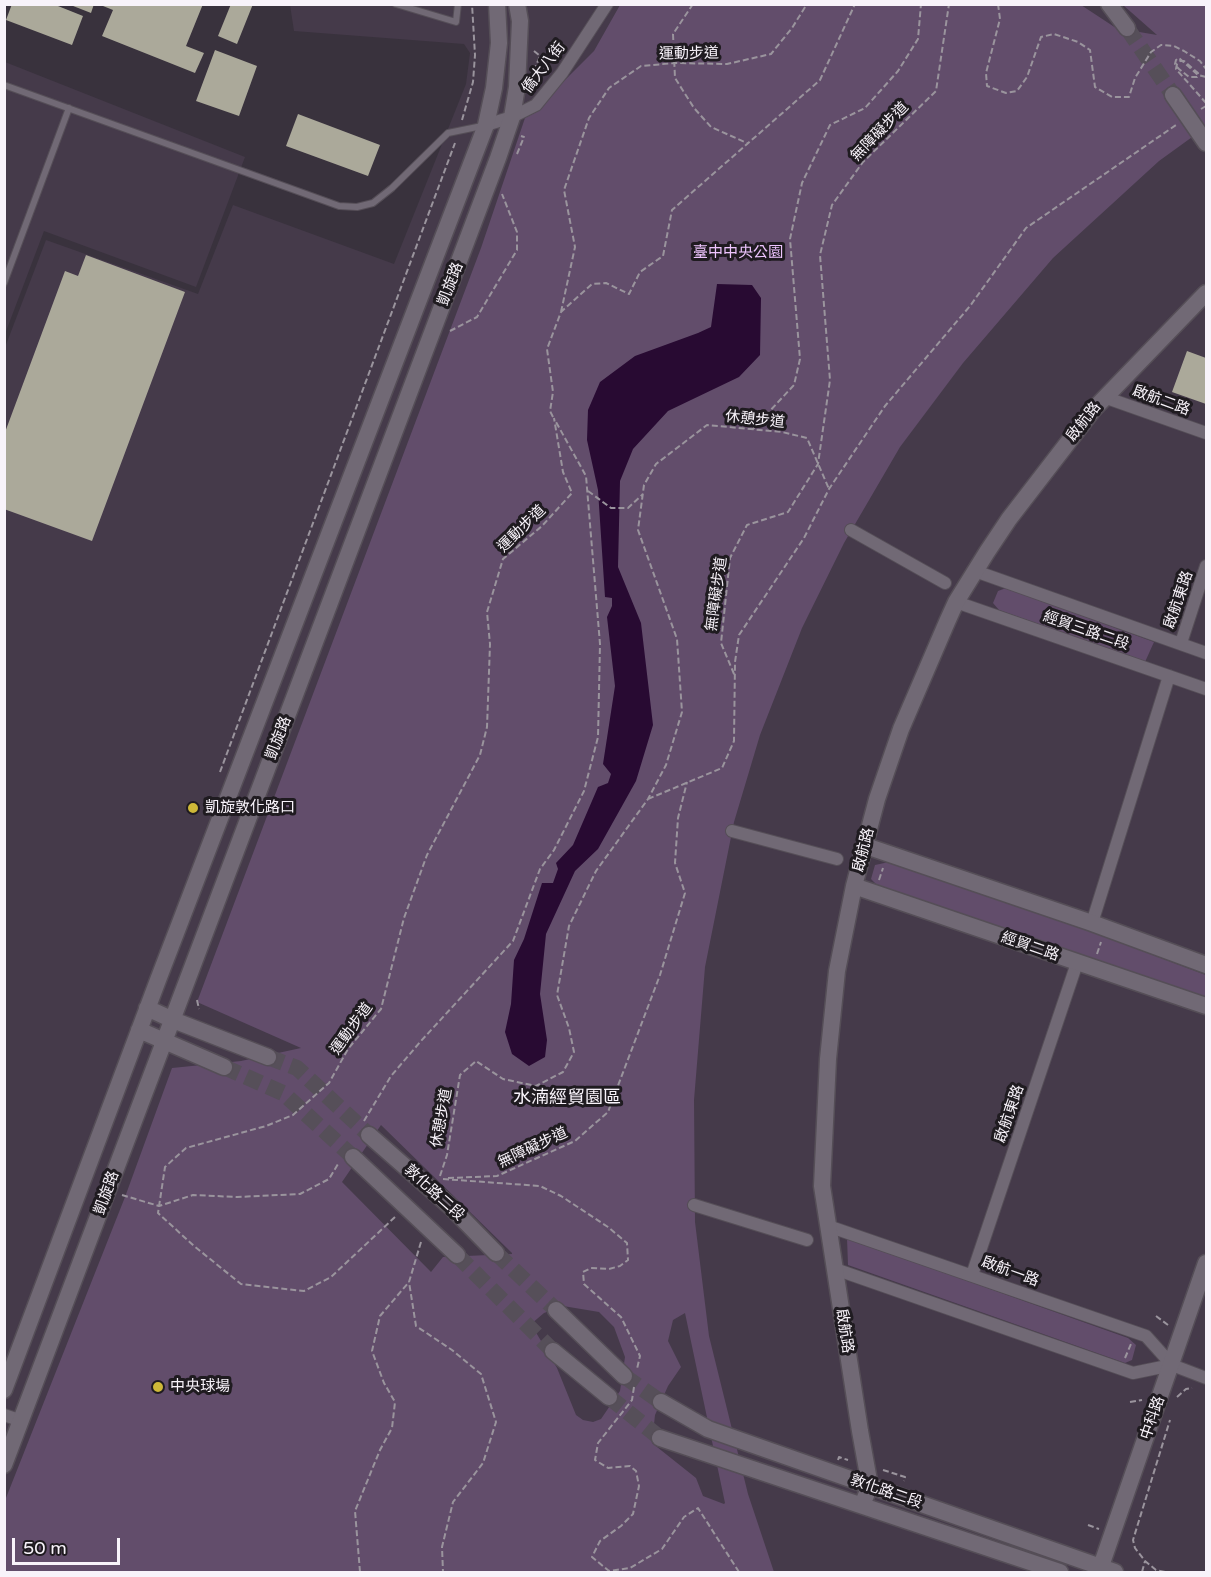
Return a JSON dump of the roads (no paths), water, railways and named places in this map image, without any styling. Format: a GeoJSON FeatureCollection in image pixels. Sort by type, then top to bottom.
{"type":"FeatureCollection","features":[{"type":"Feature","properties":{"kind":"street","name":"凱旋路"},"geometry":{"type":"LineString","coordinates":[[4,1390],[147,1008],[486,125],[494,88],[499,43],[497,4]]}},
{"type":"Feature","properties":{"kind":"street","name":"凱旋路"},"geometry":{"type":"LineString","coordinates":[[4,1465],[489,186],[512,117],[520,21],[517,4]]}},
{"type":"Feature","properties":{"kind":"street","name":"僑大八街"},"geometry":{"type":"LineString","coordinates":[[486,125],[512,117],[536,105],[548,92],[607,4]]}},
{"type":"Feature","properties":{"kind":"street"},"geometry":{"type":"LineString","coordinates":[[1109,4],[1127,28]]}},
{"type":"Feature","properties":{"kind":"street"},"geometry":{"type":"LineString","coordinates":[[1173,95],[1206,143]]}},
{"type":"Feature","properties":{"kind":"street","name":"啟航路"},"geometry":{"type":"LineString","coordinates":[[870,1486],[822,1185],[828,1059],[837,971],[854,886],[877,799],[901,729],[956,602],[975,571],[1009,519],[1104,397],[1206,293]]}},
{"type":"Feature","properties":{"kind":"street","name":"啟航二路"},"geometry":{"type":"LineString","coordinates":[[1104,397],[1206,433]]}},
{"type":"Feature","properties":{"kind":"street"},"geometry":{"type":"LineString","coordinates":[[851,530],[945,583]]}},
{"type":"Feature","properties":{"kind":"street","name":"啟航東路"},"geometry":{"type":"LineString","coordinates":[[1181,643],[1206,567]]}},
{"type":"Feature","properties":{"kind":"street","name":"經貿三路二段"},"geometry":{"type":"LineString","coordinates":[[975,571],[1206,653]]}},
{"type":"Feature","properties":{"kind":"street","name":"經貿三路二段"},"geometry":{"type":"LineString","coordinates":[[956,602],[1206,689]]}},
{"type":"Feature","properties":{"kind":"street"},"geometry":{"type":"LineString","coordinates":[[1092,923],[1169,676]]}},
{"type":"Feature","properties":{"kind":"street"},"geometry":{"type":"LineString","coordinates":[[732,831],[837,858]]}},
{"type":"Feature","properties":{"kind":"street"},"geometry":{"type":"LineString","coordinates":[[866,846],[1092,923],[1206,965]]}},
{"type":"Feature","properties":{"kind":"street","name":"經貿二路"},"geometry":{"type":"LineString","coordinates":[[854,886],[1206,1006]]}},
{"type":"Feature","properties":{"kind":"street","name":"啟航東路"},"geometry":{"type":"LineString","coordinates":[[972,1275],[1077,963]]}},
{"type":"Feature","properties":{"kind":"street"},"geometry":{"type":"LineString","coordinates":[[147,1008],[171,1020],[268,1057]]}},
{"type":"Feature","properties":{"kind":"street"},"geometry":{"type":"LineString","coordinates":[[139,1030],[224,1066]]}},
{"type":"Feature","properties":{"kind":"street","name":"敦化路二段"},"geometry":{"type":"LineString","coordinates":[[365,1131],[452,1207],[496,1253]]}},
{"type":"Feature","properties":{"kind":"street","name":"敦化路二段"},"geometry":{"type":"LineString","coordinates":[[348,1158],[457,1255]]}},
{"type":"Feature","properties":{"kind":"street"},"geometry":{"type":"LineString","coordinates":[[694,1205],[807,1240]]}},
{"type":"Feature","properties":{"kind":"street","name":"啟航一路"},"geometry":{"type":"LineString","coordinates":[[828,1226],[1146,1336],[1172,1365],[1206,1378]]}},
{"type":"Feature","properties":{"kind":"street","name":"中科路"},"geometry":{"type":"LineString","coordinates":[[1105,1571],[1206,1263]]}},
{"type":"Feature","properties":{"kind":"street"},"geometry":{"type":"LineString","coordinates":[[835,1269],[1133,1373],[1172,1365]]}},
{"type":"Feature","properties":{"kind":"street"},"geometry":{"type":"LineString","coordinates":[[556,1310],[624,1376]]}},
{"type":"Feature","properties":{"kind":"street"},"geometry":{"type":"LineString","coordinates":[[553,1351],[609,1397]]}},
{"type":"Feature","properties":{"kind":"street","name":"敦化路二段"},"geometry":{"type":"LineString","coordinates":[[661,1402],[708,1428],[1105,1571]]}},
{"type":"Feature","properties":{"kind":"street"},"geometry":{"type":"LineString","coordinates":[[4,1415],[22,1421]]}},
{"type":"Feature","properties":{"kind":"street","name":"敦化路二段"},"geometry":{"type":"LineString","coordinates":[[660,1438],[1060,1572]]}},
{"type":"Feature","properties":{"kind":"street"},"geometry":{"type":"LineString","coordinates":[[862,1505],[870,1486]]}},
{"type":"Feature","properties":{"kind":"lane"},"geometry":{"type":"LineString","coordinates":[[396,4],[456,22],[458,4]]}},
{"type":"Feature","properties":{"kind":"lane"},"geometry":{"type":"LineString","coordinates":[[4,85],[339,206],[357,207],[373,203],[418,164],[448,133],[486,125]]}},
{"type":"Feature","properties":{"kind":"lane"},"geometry":{"type":"LineString","coordinates":[[4,283],[69,108]]}},
{"type":"Feature","properties":{"kind":"tunnel"},"geometry":{"type":"LineString","coordinates":[[1127,28],[1173,95]]}},
{"type":"Feature","properties":{"kind":"tunnel"},"geometry":{"type":"LineString","coordinates":[[268,1057],[297,1068],[369,1135]]}},
{"type":"Feature","properties":{"kind":"tunnel"},"geometry":{"type":"LineString","coordinates":[[224,1067],[283,1093],[353,1157]]}},
{"type":"Feature","properties":{"kind":"tunnel"},"geometry":{"type":"LineString","coordinates":[[496,1253],[556,1310]]}},
{"type":"Feature","properties":{"kind":"tunnel"},"geometry":{"type":"LineString","coordinates":[[457,1255],[553,1351]]}},
{"type":"Feature","properties":{"kind":"tunnel"},"geometry":{"type":"LineString","coordinates":[[624,1376],[661,1402]]}},
{"type":"Feature","properties":{"kind":"tunnel"},"geometry":{"type":"LineString","coordinates":[[609,1397],[660,1438]]}},
{"type":"Feature","properties":{"kind":"place","name":"凱旋敦化路口"},"geometry":{"type":"Point","coordinates":[193,808]}},
{"type":"Feature","properties":{"kind":"place","name":"中央球場"},"geometry":{"type":"Point","coordinates":[158,1387]}},
{"type":"Feature","properties":{"kind":"district","name":"水湳經貿園區"},"geometry":{"type":"Point","coordinates":[567,1098]}},
{"type":"Feature","properties":{"kind":"park label","name":"臺中中央公園"},"geometry":{"type":"Point","coordinates":[738,253]}}]}
